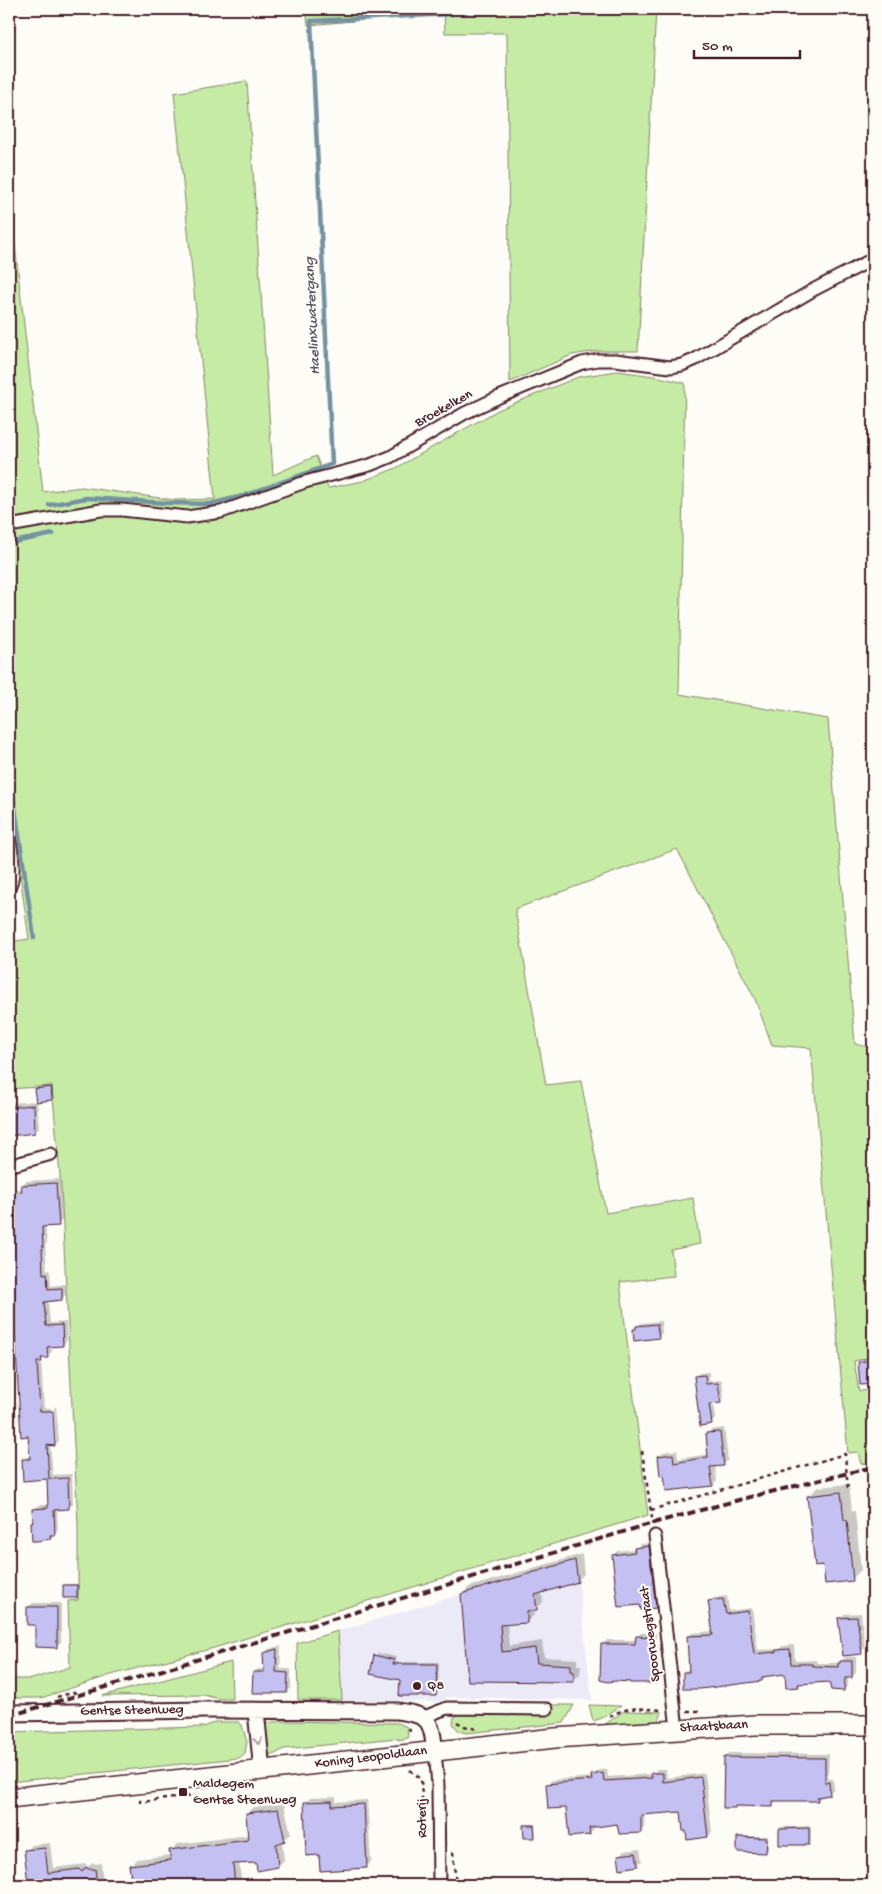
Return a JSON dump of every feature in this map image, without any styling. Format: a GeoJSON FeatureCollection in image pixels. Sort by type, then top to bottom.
{"type":"FeatureCollection","features":[{"type":"Feature","properties":{"kind":"main road","name":"Staatsbaan"},"geometry":{"type":"LineString","coordinates":[[555,1738],[754,1725],[873,1725]]}},
{"type":"Feature","properties":{"kind":"main road","name":"Koning Leopoldlaan"},"geometry":{"type":"LineString","coordinates":[[9,1798],[555,1738]]}},
{"type":"Feature","properties":{"kind":"street","name":"Broekelken"},"geometry":{"type":"LineString","coordinates":[[9,526],[101,510],[122,510],[187,517],[221,512],[305,482],[383,460],[465,413],[582,363],[598,360],[615,360],[670,367],[682,365],[694,360],[814,289],[873,259]]}},
{"type":"Feature","properties":{"kind":"street"},"geometry":{"type":"LineString","coordinates":[[9,1166],[51,1154]]}},
{"type":"Feature","properties":{"kind":"street","name":"Spoorwegstraat"},"geometry":{"type":"LineString","coordinates":[[655,1536],[677,1729]]}},
{"type":"Feature","properties":{"kind":"street"},"geometry":{"type":"LineString","coordinates":[[435,1751],[431,1726],[424,1717],[447,1708],[547,1709]]}},
{"type":"Feature","properties":{"kind":"street"},"geometry":{"type":"LineString","coordinates":[[256,1711],[262,1771]]}},
{"type":"Feature","properties":{"kind":"street","name":"Gentse Steenweg"},"geometry":{"type":"LineString","coordinates":[[9,1713],[397,1712],[424,1717]]}},
{"type":"Feature","properties":{"kind":"street","name":"Roterij"},"geometry":{"type":"LineString","coordinates":[[435,1751],[438,1784],[439,1885]]}},
{"type":"Feature","properties":{"kind":"lane"},"geometry":{"type":"LineString","coordinates":[[9,820],[16,878],[9,893]]}},
{"type":"Feature","properties":{"kind":"path"},"geometry":{"type":"LineString","coordinates":[[642,1451],[655,1536]]}},
{"type":"Feature","properties":{"kind":"path"},"geometry":{"type":"LineString","coordinates":[[651,1510],[845,1454],[848,1490]]}},
{"type":"Feature","properties":{"kind":"path"},"geometry":{"type":"LineString","coordinates":[[408,1768],[421,1779],[424,1836]]}},
{"type":"Feature","properties":{"kind":"shaded area"},"geometry":{"type":"Polygon","coordinates":[[[576,1560],[592,1700],[446,1697],[446,1702],[342,1700],[338,1631],[576,1560]]]}},
{"type":"Feature","properties":{"kind":"green space"},"geometry":{"type":"Polygon","coordinates":[[[306,9],[376,9],[376,19],[308,25],[306,9]]]}},
{"type":"Feature","properties":{"kind":"green space"},"geometry":{"type":"Polygon","coordinates":[[[444,9],[656,9],[638,351],[597,351],[572,355],[510,382],[507,33],[445,33],[444,9]]]}},
{"type":"Feature","properties":{"kind":"green space"},"geometry":{"type":"Polygon","coordinates":[[[247,81],[273,475],[316,456],[328,488],[363,481],[394,469],[498,410],[578,377],[617,371],[654,376],[685,383],[679,694],[828,719],[855,1044],[873,1048],[873,1357],[854,1361],[859,1391],[873,1390],[873,1462],[861,1464],[858,1452],[848,1453],[811,1048],[772,1045],[755,999],[677,849],[515,909],[546,1085],[581,1081],[606,1213],[693,1198],[700,1244],[671,1250],[674,1276],[620,1282],[648,1515],[214,1648],[111,1675],[41,1698],[9,1698],[9,1679],[32,1679],[70,1667],[68,1601],[78,1600],[78,1524],[61,1187],[52,1086],[9,1089],[9,942],[29,939],[9,796],[9,192],[43,492],[82,487],[174,500],[215,499],[174,93],[247,81]]]}},
{"type":"Feature","properties":{"kind":"green space"},"geometry":{"type":"Polygon","coordinates":[[[338,1631],[342,1700],[298,1700],[297,1643],[338,1631]]]}},
{"type":"Feature","properties":{"kind":"green space"},"geometry":{"type":"Polygon","coordinates":[[[231,1662],[232,1699],[219,1699],[204,1695],[102,1696],[231,1662]]]}},
{"type":"Feature","properties":{"kind":"green space"},"geometry":{"type":"Polygon","coordinates":[[[550,1705],[574,1705],[564,1723],[466,1733],[459,1731],[453,1724],[454,1717],[463,1712],[550,1714],[550,1705]]]}},
{"type":"Feature","properties":{"kind":"green space"},"geometry":{"type":"Polygon","coordinates":[[[589,1705],[621,1706],[602,1718],[593,1721],[589,1705]]]}},
{"type":"Feature","properties":{"kind":"green space"},"geometry":{"type":"Polygon","coordinates":[[[624,1711],[662,1712],[659,1721],[604,1725],[624,1711]]]}},
{"type":"Feature","properties":{"kind":"green space"},"geometry":{"type":"Polygon","coordinates":[[[281,1721],[398,1723],[407,1727],[408,1738],[284,1749],[275,1754],[266,1755],[265,1726],[267,1723],[281,1721]]]}},
{"type":"Feature","properties":{"kind":"green space"},"geometry":{"type":"Polygon","coordinates":[[[215,1722],[238,1722],[242,1725],[247,1742],[245,1753],[239,1758],[9,1782],[9,1732],[204,1727],[215,1722]]]}},
{"type":"Feature","properties":{"kind":"building"},"geometry":{"type":"Polygon","coordinates":[[[51,1087],[52,1100],[36,1102],[34,1089],[51,1087]]]}},
{"type":"Feature","properties":{"kind":"building"},"geometry":{"type":"Polygon","coordinates":[[[34,1105],[35,1133],[9,1136],[9,1107],[34,1105]]]}},
{"type":"Feature","properties":{"kind":"building"},"geometry":{"type":"Polygon","coordinates":[[[56,1183],[59,1226],[42,1227],[43,1274],[47,1273],[48,1289],[62,1288],[62,1300],[44,1302],[46,1326],[62,1325],[63,1346],[47,1347],[48,1358],[41,1358],[42,1362],[37,1362],[40,1411],[53,1411],[55,1446],[47,1445],[49,1479],[68,1478],[69,1509],[54,1510],[55,1535],[50,1535],[51,1539],[32,1541],[32,1509],[48,1508],[47,1479],[23,1481],[22,1459],[30,1459],[28,1436],[21,1437],[9,1229],[13,1229],[11,1193],[22,1192],[21,1185],[56,1183]]]}},
{"type":"Feature","properties":{"kind":"building"},"geometry":{"type":"Polygon","coordinates":[[[657,1324],[659,1338],[634,1341],[633,1329],[636,1329],[636,1326],[657,1324]]]}},
{"type":"Feature","properties":{"kind":"building"},"geometry":{"type":"Polygon","coordinates":[[[873,1360],[873,1384],[860,1385],[858,1362],[873,1360]]]}},
{"type":"Feature","properties":{"kind":"building"},"geometry":{"type":"Polygon","coordinates":[[[705,1375],[706,1384],[718,1383],[721,1403],[709,1404],[712,1424],[700,1426],[694,1376],[705,1375]]]}},
{"type":"Feature","properties":{"kind":"building"},"geometry":{"type":"Polygon","coordinates":[[[720,1432],[724,1466],[710,1467],[713,1486],[666,1491],[664,1475],[660,1476],[658,1456],[673,1454],[674,1463],[708,1457],[706,1433],[720,1432]]]}},
{"type":"Feature","properties":{"kind":"building"},"geometry":{"type":"Polygon","coordinates":[[[841,1492],[844,1520],[847,1520],[853,1581],[825,1584],[823,1565],[815,1566],[807,1496],[841,1492]]]}},
{"type":"Feature","properties":{"kind":"building"},"geometry":{"type":"Polygon","coordinates":[[[649,1546],[656,1608],[641,1610],[640,1605],[618,1607],[612,1555],[635,1552],[634,1548],[649,1546]]]}},
{"type":"Feature","properties":{"kind":"building"},"geometry":{"type":"Polygon","coordinates":[[[575,1560],[578,1582],[535,1595],[537,1610],[527,1611],[527,1623],[500,1625],[502,1652],[535,1648],[537,1663],[571,1665],[571,1671],[574,1672],[574,1682],[468,1681],[461,1594],[575,1560]]]}},
{"type":"Feature","properties":{"kind":"building"},"geometry":{"type":"Polygon","coordinates":[[[63,1585],[77,1585],[77,1598],[63,1598],[63,1585]]]}},
{"type":"Feature","properties":{"kind":"building"},"geometry":{"type":"Polygon","coordinates":[[[723,1599],[726,1614],[748,1611],[754,1654],[790,1649],[791,1664],[812,1664],[813,1666],[838,1667],[840,1661],[852,1661],[852,1678],[845,1678],[844,1691],[831,1690],[829,1682],[798,1684],[799,1687],[786,1688],[785,1674],[762,1677],[762,1681],[700,1689],[683,1689],[683,1672],[689,1672],[687,1636],[713,1635],[708,1601],[723,1599]]]}},
{"type":"Feature","properties":{"kind":"building"},"geometry":{"type":"Polygon","coordinates":[[[27,1607],[57,1607],[57,1648],[35,1647],[35,1625],[27,1625],[27,1607]]]}},
{"type":"Feature","properties":{"kind":"building"},"geometry":{"type":"Polygon","coordinates":[[[857,1617],[862,1654],[843,1656],[838,1618],[857,1617]]]}},
{"type":"Feature","properties":{"kind":"building"},"geometry":{"type":"Polygon","coordinates":[[[636,1636],[652,1637],[652,1666],[655,1666],[655,1683],[608,1682],[600,1680],[601,1644],[635,1644],[636,1636]]]}},
{"type":"Feature","properties":{"kind":"building"},"geometry":{"type":"Polygon","coordinates":[[[277,1649],[276,1672],[288,1673],[287,1693],[252,1693],[253,1672],[264,1672],[263,1653],[277,1649]]]}},
{"type":"Feature","properties":{"kind":"building"},"geometry":{"type":"Polygon","coordinates":[[[374,1655],[394,1660],[393,1664],[437,1664],[436,1696],[399,1696],[400,1680],[370,1674],[374,1655]]]}},
{"type":"Feature","properties":{"kind":"building"},"geometry":{"type":"Polygon","coordinates":[[[724,1757],[825,1758],[825,1783],[829,1782],[830,1795],[817,1797],[818,1801],[773,1801],[773,1807],[735,1806],[735,1808],[723,1808],[724,1757]]]}},
{"type":"Feature","properties":{"kind":"building"},"geometry":{"type":"Polygon","coordinates":[[[603,1773],[604,1781],[652,1778],[651,1773],[663,1773],[663,1782],[701,1777],[708,1837],[687,1840],[686,1831],[683,1831],[681,1812],[641,1815],[641,1833],[619,1834],[617,1824],[589,1828],[590,1835],[569,1837],[566,1808],[548,1809],[546,1784],[592,1780],[591,1775],[603,1773]]]}},
{"type":"Feature","properties":{"kind":"building"},"geometry":{"type":"Polygon","coordinates":[[[332,1801],[332,1806],[364,1804],[367,1868],[320,1871],[319,1855],[306,1856],[304,1802],[332,1801]]]}},
{"type":"Feature","properties":{"kind":"building"},"geometry":{"type":"Polygon","coordinates":[[[278,1809],[285,1841],[276,1844],[278,1867],[257,1871],[256,1863],[233,1864],[235,1885],[132,1885],[129,1865],[171,1860],[169,1850],[248,1840],[246,1813],[278,1809]]]}},
{"type":"Feature","properties":{"kind":"building"},"geometry":{"type":"Polygon","coordinates":[[[523,1825],[534,1825],[535,1838],[524,1838],[523,1825]]]}},
{"type":"Feature","properties":{"kind":"building"},"geometry":{"type":"Polygon","coordinates":[[[809,1828],[809,1845],[779,1845],[779,1829],[809,1828]]]}},
{"type":"Feature","properties":{"kind":"building"},"geometry":{"type":"Polygon","coordinates":[[[737,1837],[767,1838],[766,1853],[737,1852],[737,1837]]]}},
{"type":"Feature","properties":{"kind":"building"},"geometry":{"type":"Polygon","coordinates":[[[45,1848],[48,1873],[79,1869],[82,1872],[86,1867],[88,1869],[95,1869],[97,1885],[34,1885],[33,1882],[28,1883],[24,1850],[45,1848]]]}},
{"type":"Feature","properties":{"kind":"building"},"geometry":{"type":"Polygon","coordinates":[[[636,1853],[638,1866],[620,1869],[618,1855],[636,1853]]]}},
{"type":"Feature","properties":{"kind":"waterway","name":"Haelinxwatergang"},"geometry":{"type":"LineString","coordinates":[[49,505],[86,498],[210,504],[243,496],[332,464],[311,21],[451,14],[451,9]]}},
{"type":"Feature","properties":{"kind":"waterway","name":"Haelinxwatergang"},"geometry":{"type":"LineString","coordinates":[[9,543],[53,534]]}},
{"type":"Feature","properties":{"kind":"waterway","name":"Haelinxwatergang"},"geometry":{"type":"LineString","coordinates":[[9,767],[34,938]]}},
{"type":"Feature","properties":{"kind":"railway"},"geometry":{"type":"LineString","coordinates":[[9,1716],[653,1523],[873,1467]]}},
{"type":"Feature","properties":{"kind":"place","name":"Q8"},"geometry":{"type":"Point","coordinates":[417,1686]}},
{"type":"Feature","properties":{"kind":"place","name":"Maldegem Gentse Steenweg"},"geometry":{"type":"Point","coordinates":[183,1792]}}]}
